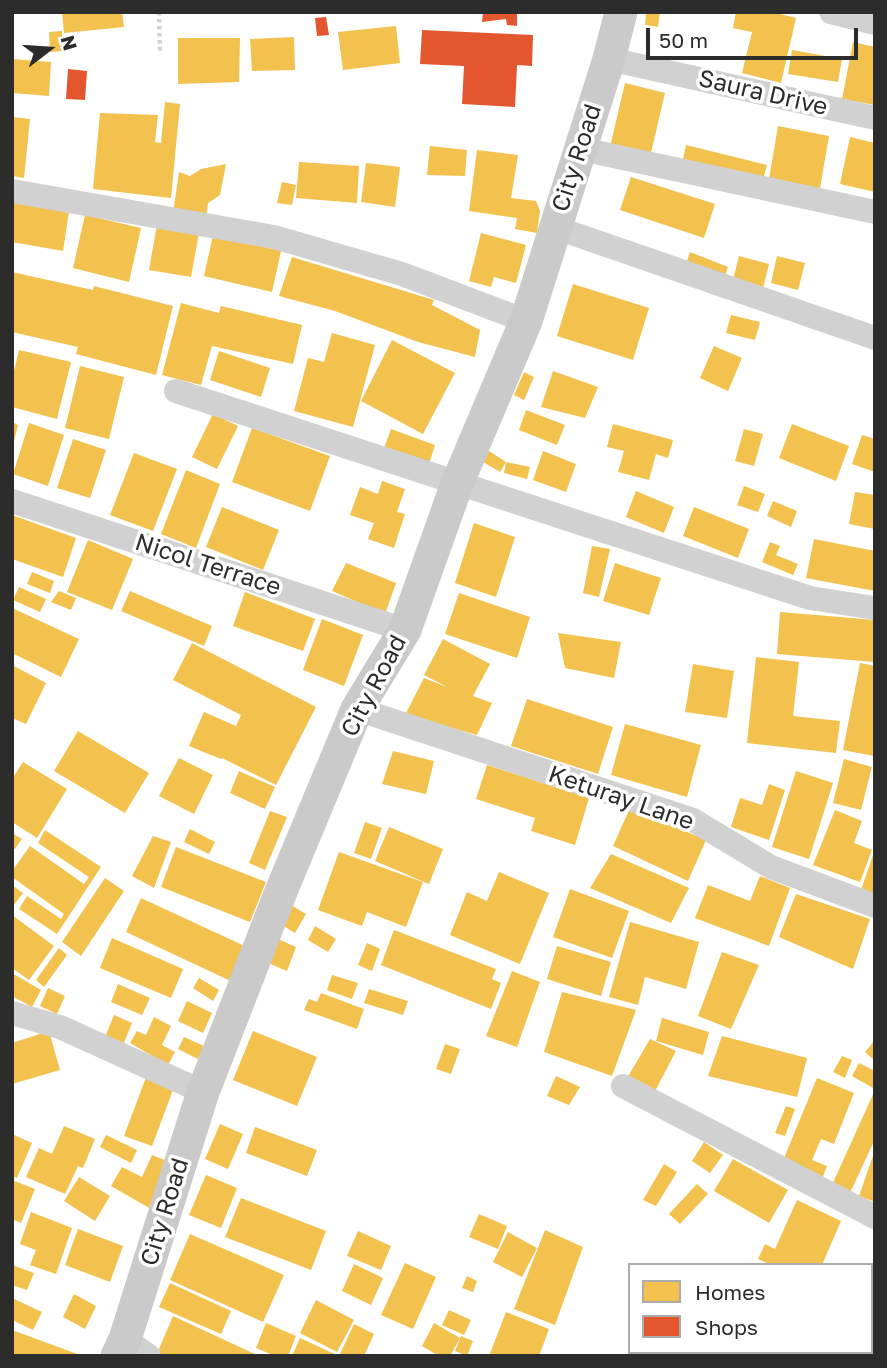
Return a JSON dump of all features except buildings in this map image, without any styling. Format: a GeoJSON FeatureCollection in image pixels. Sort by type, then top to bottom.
{"type":"FeatureCollection","features":[{"type":"Feature","properties":{"kind":"main road","name":"City Road"},"geometry":{"type":"LineString","coordinates":[[130,1350],[203,1092],[282,889],[358,709],[405,630],[457,484],[526,321],[609,59],[621,12]]}},
{"type":"Feature","properties":{"kind":"street"},"geometry":{"type":"LineString","coordinates":[[831,12],[875,23]]}},
{"type":"Feature","properties":{"kind":"street","name":"Saura Drive"},"geometry":{"type":"LineString","coordinates":[[609,59],[875,118]]}},
{"type":"Feature","properties":{"kind":"street"},"geometry":{"type":"LineString","coordinates":[[581,149],[875,212]]}},
{"type":"Feature","properties":{"kind":"street"},"geometry":{"type":"LineString","coordinates":[[12,191],[274,237],[402,274],[526,321]]}},
{"type":"Feature","properties":{"kind":"street"},"geometry":{"type":"LineString","coordinates":[[554,227],[875,338]]}},
{"type":"Feature","properties":{"kind":"street"},"geometry":{"type":"LineString","coordinates":[[176,391],[810,598],[875,608]]}},
{"type":"Feature","properties":{"kind":"street","name":"Nicol Terrace"},"geometry":{"type":"LineString","coordinates":[[12,501],[405,630]]}},
{"type":"Feature","properties":{"kind":"street","name":"Keturay Lane"},"geometry":{"type":"LineString","coordinates":[[358,709],[693,820],[771,867],[875,906]]}},
{"type":"Feature","properties":{"kind":"street"},"geometry":{"type":"LineString","coordinates":[[12,1013],[60,1027],[203,1092]]}},
{"type":"Feature","properties":{"kind":"street"},"geometry":{"type":"LineString","coordinates":[[623,1086],[875,1217]]}},
{"type":"Feature","properties":{"kind":"path"},"geometry":{"type":"LineString","coordinates":[[159,12],[160,51]]}}]}
